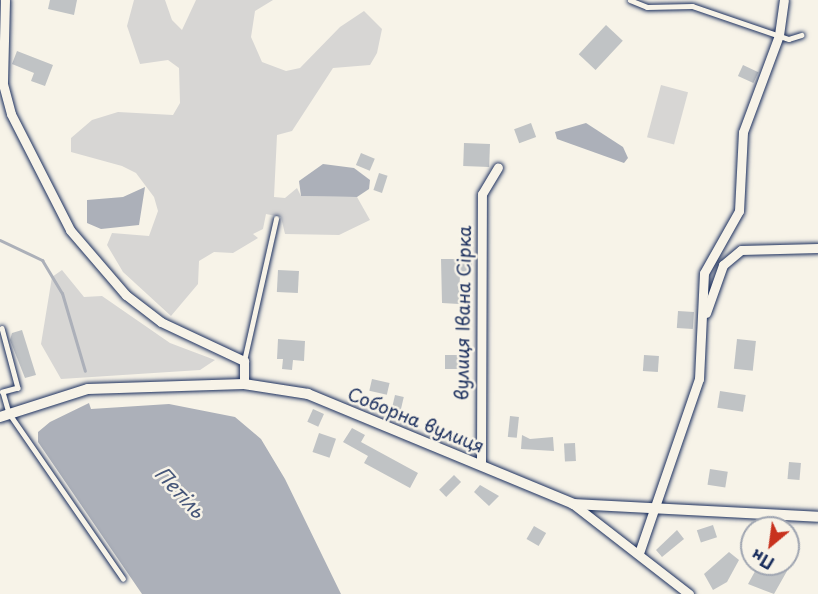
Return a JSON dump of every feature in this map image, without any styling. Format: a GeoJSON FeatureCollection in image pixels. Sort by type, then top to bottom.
{"type":"FeatureCollection","features":[{"type":"Feature","properties":{"kind":"street"},"geometry":{"type":"LineString","coordinates":[[5,0],[3,84],[10,114],[70,230],[141,307],[244,361],[244,384]]}},
{"type":"Feature","properties":{"kind":"street"},"geometry":{"type":"LineString","coordinates":[[639,553],[656,511],[699,379],[705,315],[704,273],[739,211],[743,132],[779,35],[784,0]]}},
{"type":"Feature","properties":{"kind":"street","name":"вулиця Івана Сірка"},"geometry":{"type":"LineString","coordinates":[[481,464],[482,194],[498,167]]}},
{"type":"Feature","properties":{"kind":"street"},"geometry":{"type":"LineString","coordinates":[[705,315],[723,265],[741,250],[818,248]]}},
{"type":"Feature","properties":{"kind":"street","name":"Соборна вулиця"},"geometry":{"type":"LineString","coordinates":[[4,415],[88,389],[244,384],[308,394],[573,504],[656,511],[818,517]]}},
{"type":"Feature","properties":{"kind":"street"},"geometry":{"type":"LineString","coordinates":[[573,504],[689,594]]}},
{"type":"Feature","properties":{"kind":"lane"},"geometry":{"type":"LineString","coordinates":[[630,0],[647,7],[692,6],[779,35],[801,35]]}},
{"type":"Feature","properties":{"kind":"lane"},"geometry":{"type":"LineString","coordinates":[[244,361],[276,219]]}},
{"type":"Feature","properties":{"kind":"lane"},"geometry":{"type":"LineString","coordinates":[[2,328],[18,387],[3,392],[4,415],[123,578]]}},
{"type":"Feature","properties":{"kind":"shaded area"},"geometry":{"type":"Polygon","coordinates":[[[134,0],[165,0],[172,20],[182,30],[196,0],[273,0],[255,11],[251,37],[262,62],[286,71],[300,68],[340,27],[364,11],[382,29],[377,53],[370,65],[333,68],[292,131],[277,135],[274,197],[285,198],[297,188],[301,196],[357,197],[370,220],[339,235],[285,234],[281,217],[266,214],[263,229],[253,234],[258,238],[233,253],[214,252],[199,261],[198,284],[171,316],[123,272],[107,245],[112,233],[149,236],[158,211],[154,197],[136,173],[122,166],[71,152],[71,138],[92,120],[118,112],[173,115],[180,103],[179,68],[168,60],[140,64],[127,26],[134,0]]]}},
{"type":"Feature","properties":{"kind":"shaded area"},"geometry":{"type":"Polygon","coordinates":[[[661,85],[688,92],[674,144],[647,137],[661,85]]]}},
{"type":"Feature","properties":{"kind":"shaded area"},"geometry":{"type":"Polygon","coordinates":[[[62,270],[84,297],[102,296],[170,343],[215,360],[200,370],[61,379],[41,344],[52,277],[62,270]]]}},
{"type":"Feature","properties":{"kind":"water"},"geometry":{"type":"Polygon","coordinates":[[[586,123],[623,147],[628,158],[624,163],[557,139],[555,132],[586,123]]]}},
{"type":"Feature","properties":{"kind":"water"},"geometry":{"type":"Polygon","coordinates":[[[323,164],[354,168],[370,180],[369,189],[357,197],[301,196],[299,181],[323,164]]]}},
{"type":"Feature","properties":{"kind":"water"},"geometry":{"type":"Polygon","coordinates":[[[145,187],[139,225],[101,229],[87,223],[87,200],[123,197],[145,187]]]}},
{"type":"Feature","properties":{"kind":"water"},"geometry":{"type":"Polygon","coordinates":[[[89,403],[91,409],[169,404],[235,417],[261,439],[285,479],[341,594],[142,594],[38,442],[38,432],[50,422],[89,403]]]}},
{"type":"Feature","properties":{"kind":"building"},"geometry":{"type":"Polygon","coordinates":[[[50,0],[77,0],[74,15],[48,9],[50,0]]]}},
{"type":"Feature","properties":{"kind":"building"},"geometry":{"type":"Polygon","coordinates":[[[606,25],[623,41],[596,70],[579,54],[606,25]]]}},
{"type":"Feature","properties":{"kind":"building"},"geometry":{"type":"Polygon","coordinates":[[[17,51],[53,65],[45,86],[31,81],[34,73],[12,64],[17,51]]]}},
{"type":"Feature","properties":{"kind":"building"},"geometry":{"type":"Polygon","coordinates":[[[743,65],[758,72],[753,83],[738,76],[743,65]]]}},
{"type":"Feature","properties":{"kind":"building"},"geometry":{"type":"Polygon","coordinates":[[[531,123],[536,137],[519,143],[514,129],[531,123]]]}},
{"type":"Feature","properties":{"kind":"building"},"geometry":{"type":"Polygon","coordinates":[[[464,143],[490,144],[489,167],[463,166],[464,143]]]}},
{"type":"Feature","properties":{"kind":"building"},"geometry":{"type":"Polygon","coordinates":[[[361,153],[375,159],[370,171],[356,165],[361,153]]]}},
{"type":"Feature","properties":{"kind":"building"},"geometry":{"type":"Polygon","coordinates":[[[379,173],[388,176],[382,193],[373,190],[379,173]]]}},
{"type":"Feature","properties":{"kind":"building"},"geometry":{"type":"Polygon","coordinates":[[[441,259],[472,259],[472,272],[460,272],[459,304],[442,303],[441,259]]]}},
{"type":"Feature","properties":{"kind":"building"},"geometry":{"type":"Polygon","coordinates":[[[278,270],[299,271],[298,293],[277,292],[278,270]]]}},
{"type":"Feature","properties":{"kind":"building"},"geometry":{"type":"Polygon","coordinates":[[[678,311],[694,312],[693,329],[677,328],[678,311]]]}},
{"type":"Feature","properties":{"kind":"building"},"geometry":{"type":"Polygon","coordinates":[[[22,330],[36,375],[25,378],[10,340],[12,333],[22,330]]]}},
{"type":"Feature","properties":{"kind":"building"},"geometry":{"type":"Polygon","coordinates":[[[278,339],[305,341],[304,361],[293,360],[292,370],[282,369],[283,359],[277,359],[278,339]]]}},
{"type":"Feature","properties":{"kind":"building"},"geometry":{"type":"Polygon","coordinates":[[[737,339],[756,341],[753,371],[734,369],[737,339]]]}},
{"type":"Feature","properties":{"kind":"building"},"geometry":{"type":"Polygon","coordinates":[[[445,355],[462,355],[462,369],[445,369],[445,355]]]}},
{"type":"Feature","properties":{"kind":"building"},"geometry":{"type":"Polygon","coordinates":[[[644,355],[659,356],[658,372],[643,371],[644,355]]]}},
{"type":"Feature","properties":{"kind":"building"},"geometry":{"type":"Polygon","coordinates":[[[372,379],[390,383],[387,395],[369,391],[372,379]]]}},
{"type":"Feature","properties":{"kind":"building"},"geometry":{"type":"Polygon","coordinates":[[[720,391],[746,395],[743,412],[717,408],[720,391]]]}},
{"type":"Feature","properties":{"kind":"building"},"geometry":{"type":"Polygon","coordinates":[[[395,395],[404,397],[400,414],[391,412],[395,395]]]}},
{"type":"Feature","properties":{"kind":"building"},"geometry":{"type":"Polygon","coordinates":[[[313,409],[324,414],[318,427],[307,422],[313,409]]]}},
{"type":"Feature","properties":{"kind":"building"},"geometry":{"type":"Polygon","coordinates":[[[510,416],[519,417],[517,438],[508,437],[510,416]]]}},
{"type":"Feature","properties":{"kind":"building"},"geometry":{"type":"Polygon","coordinates":[[[352,428],[365,435],[361,442],[418,473],[410,488],[364,463],[368,456],[343,442],[352,428]]]}},
{"type":"Feature","properties":{"kind":"building"},"geometry":{"type":"Polygon","coordinates":[[[319,433],[336,439],[330,458],[312,452],[319,433]]]}},
{"type":"Feature","properties":{"kind":"building"},"geometry":{"type":"Polygon","coordinates":[[[522,435],[530,439],[553,437],[554,451],[521,449],[522,435]]]}},
{"type":"Feature","properties":{"kind":"building"},"geometry":{"type":"Polygon","coordinates":[[[575,443],[576,461],[565,462],[564,444],[575,443]]]}},
{"type":"Feature","properties":{"kind":"building"},"geometry":{"type":"Polygon","coordinates":[[[789,462],[801,463],[799,480],[788,479],[789,462]]]}},
{"type":"Feature","properties":{"kind":"building"},"geometry":{"type":"Polygon","coordinates":[[[710,469],[728,472],[725,488],[707,485],[710,469]]]}},
{"type":"Feature","properties":{"kind":"building"},"geometry":{"type":"Polygon","coordinates":[[[454,475],[461,482],[446,497],[439,490],[454,475]]]}},
{"type":"Feature","properties":{"kind":"building"},"geometry":{"type":"Polygon","coordinates":[[[480,485],[499,496],[489,506],[474,492],[480,485]]]}},
{"type":"Feature","properties":{"kind":"building"},"geometry":{"type":"Polygon","coordinates":[[[713,525],[717,537],[701,543],[697,530],[713,525]]]}},
{"type":"Feature","properties":{"kind":"building"},"geometry":{"type":"Polygon","coordinates":[[[534,526],[546,533],[539,546],[526,539],[534,526]]]}},
{"type":"Feature","properties":{"kind":"building"},"geometry":{"type":"Polygon","coordinates":[[[677,530],[684,539],[662,557],[656,550],[677,530]]]}},
{"type":"Feature","properties":{"kind":"building"},"geometry":{"type":"Polygon","coordinates":[[[729,552],[739,560],[727,582],[713,590],[704,574],[729,552]]]}},
{"type":"Feature","properties":{"kind":"building"},"geometry":{"type":"Polygon","coordinates":[[[752,576],[784,576],[774,594],[748,584],[752,576]]]}},
{"type":"Feature","properties":{"kind":"waterway","name":"Петіль"},"geometry":{"type":"LineString","coordinates":[[0,240],[42,260],[62,293],[85,371]]}}]}
